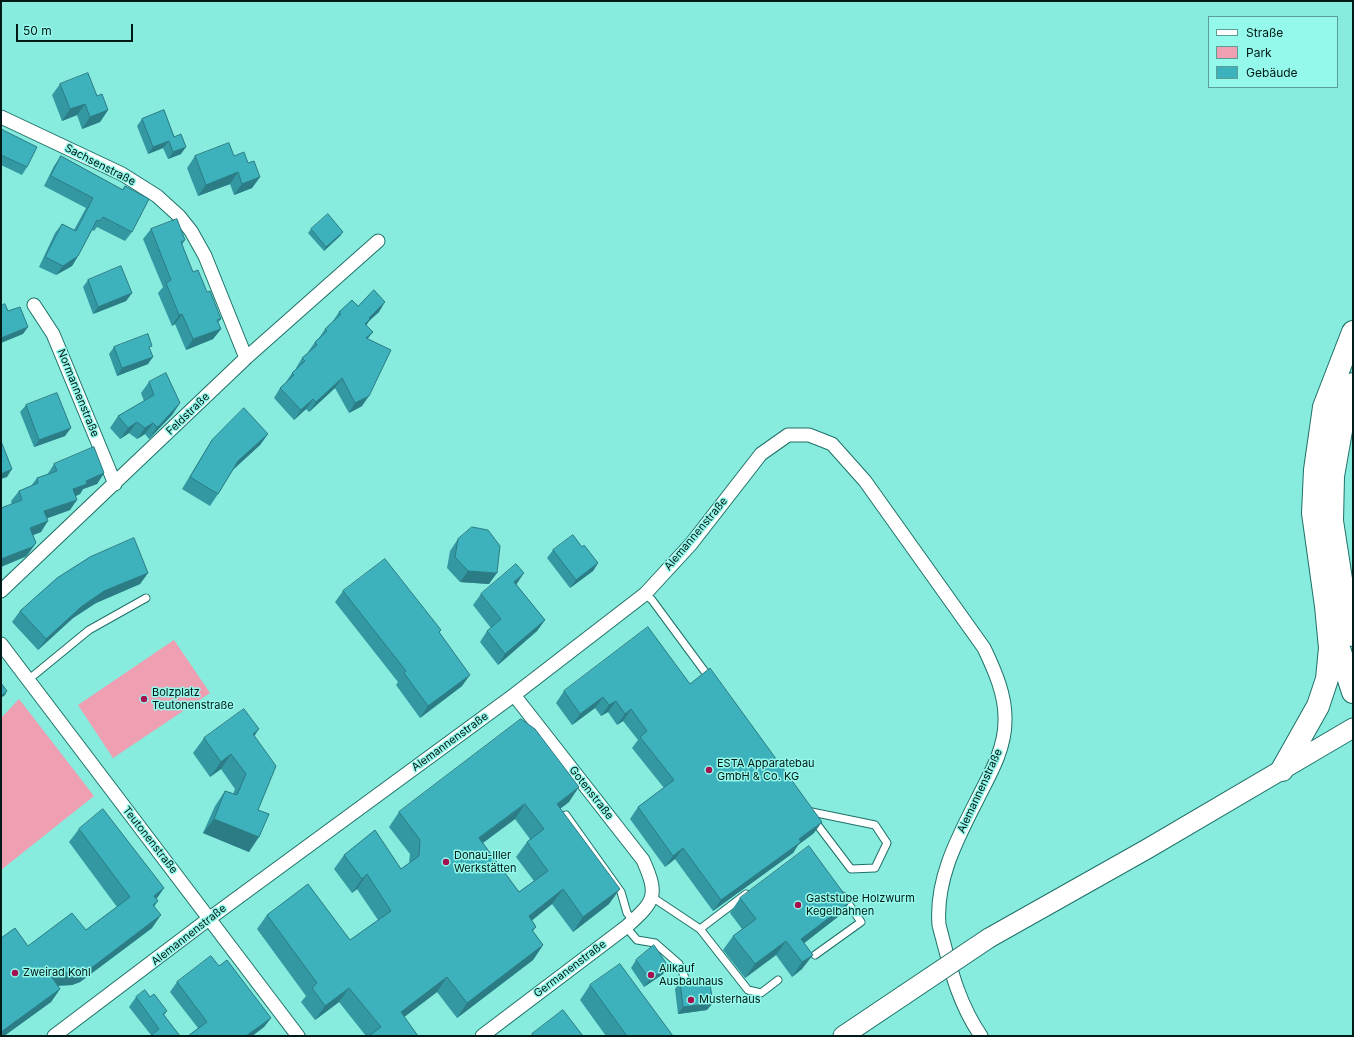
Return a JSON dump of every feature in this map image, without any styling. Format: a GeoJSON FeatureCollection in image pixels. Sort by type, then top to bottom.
{"type":"FeatureCollection","features":[{"type":"Feature","properties":{"kind":"highway"},"geometry":{"type":"LineString","coordinates":[[1282,770],[1318,706],[1327,679],[1330,648],[1326,606],[1313,513],[1315,470],[1324,407],[1353,332]]}},
{"type":"Feature","properties":{"kind":"highway"},"geometry":{"type":"LineString","coordinates":[[1353,384],[1342,425],[1333,476],[1332,521],[1348,591],[1347,618],[1353,635]]}},
{"type":"Feature","properties":{"kind":"highway"},"geometry":{"type":"LineString","coordinates":[[1326,606],[1353,692]]}},
{"type":"Feature","properties":{"kind":"main road"},"geometry":{"type":"LineString","coordinates":[[843,1036],[990,938],[1147,849],[1353,728]]}},
{"type":"Feature","properties":{"kind":"street","name":"Sachsenstraße"},"geometry":{"type":"LineString","coordinates":[[1,118],[122,174],[157,196],[179,216],[192,231],[205,256],[246,358]]}},
{"type":"Feature","properties":{"kind":"street","name":"Feldstraße"},"geometry":{"type":"LineString","coordinates":[[1,591],[246,358],[378,241]]}},
{"type":"Feature","properties":{"kind":"street","name":"Normannenstraße"},"geometry":{"type":"LineString","coordinates":[[34,305],[53,334],[115,484]]}},
{"type":"Feature","properties":{"kind":"street","name":"Alemannenstraße"},"geometry":{"type":"LineString","coordinates":[[54,1036],[210,918],[514,696],[646,594],[691,544],[761,454],[788,435],[809,435],[832,444],[865,481],[984,648],[995,672],[1003,698],[1005,721],[1002,744],[992,770],[951,852],[939,900],[940,925],[964,1008],[981,1036]]}},
{"type":"Feature","properties":{"kind":"street","name":"Teutonenstraße"},"geometry":{"type":"LineString","coordinates":[[1,644],[298,1036]]}},
{"type":"Feature","properties":{"kind":"street","name":"Gotenstraße"},"geometry":{"type":"LineString","coordinates":[[514,696],[643,860],[653,882],[652,897]]}},
{"type":"Feature","properties":{"kind":"street","name":"Germanenstraße"},"geometry":{"type":"LineString","coordinates":[[482,1036],[629,924],[646,909],[652,897]]}},
{"type":"Feature","properties":{"kind":"lane"},"geometry":{"type":"LineString","coordinates":[[646,594],[713,683]]}},
{"type":"Feature","properties":{"kind":"lane"},"geometry":{"type":"LineString","coordinates":[[28,680],[89,630],[146,598]]}},
{"type":"Feature","properties":{"kind":"lane"},"geometry":{"type":"LineString","coordinates":[[802,805],[851,869],[875,868],[887,843],[875,825],[807,811]]}},
{"type":"Feature","properties":{"kind":"lane"},"geometry":{"type":"LineString","coordinates":[[566,815],[621,892],[629,924],[637,940],[655,943],[680,964],[685,978]]}},
{"type":"Feature","properties":{"kind":"lane"},"geometry":{"type":"LineString","coordinates":[[700,929],[751,890]]}},
{"type":"Feature","properties":{"kind":"lane"},"geometry":{"type":"LineString","coordinates":[[815,955],[861,922],[839,890]]}},
{"type":"Feature","properties":{"kind":"lane"},"geometry":{"type":"LineString","coordinates":[[652,897],[700,929],[748,990],[761,993],[778,980]]}},
{"type":"Feature","properties":{"kind":"green space","name":"Bolzplatz Teutonenstraße"},"geometry":{"type":"Polygon","coordinates":[[[174,640],[210,693],[113,758],[78,705],[174,640]]]}},
{"type":"Feature","properties":{"kind":"green space"},"geometry":{"type":"Polygon","coordinates":[[[19,699],[94,796],[1,870],[1,718],[19,699]]]}},
{"type":"Feature","properties":{"kind":"building"},"geometry":{"type":"Polygon","coordinates":[[[88,73],[97,96],[102,94],[108,110],[90,117],[85,104],[70,109],[60,84],[88,73]]]}},
{"type":"Feature","properties":{"kind":"building"},"geometry":{"type":"Polygon","coordinates":[[[164,110],[174,137],[181,134],[186,147],[173,152],[169,141],[153,147],[142,119],[164,110]]]}},
{"type":"Feature","properties":{"kind":"building"},"geometry":{"type":"Polygon","coordinates":[[[1,129],[37,147],[27,167],[1,155],[1,129]]]}},
{"type":"Feature","properties":{"kind":"building"},"geometry":{"type":"Polygon","coordinates":[[[229,143],[234,156],[244,152],[248,163],[254,161],[260,177],[242,184],[238,172],[206,185],[195,156],[229,143]]]}},
{"type":"Feature","properties":{"kind":"building"},"geometry":{"type":"Polygon","coordinates":[[[61,156],[123,190],[125,186],[149,199],[132,232],[103,217],[100,221],[97,220],[78,256],[63,266],[45,257],[62,224],[76,231],[93,198],[51,176],[61,156]]]}},
{"type":"Feature","properties":{"kind":"building"},"geometry":{"type":"Polygon","coordinates":[[[328,214],[343,232],[326,247],[311,229],[328,214]]]}},
{"type":"Feature","properties":{"kind":"building"},"geometry":{"type":"Polygon","coordinates":[[[177,219],[185,240],[181,242],[193,272],[198,270],[207,292],[210,291],[221,319],[217,320],[221,329],[193,339],[182,314],[179,315],[166,283],[171,280],[151,229],[177,219]]]}},
{"type":"Feature","properties":{"kind":"building"},"geometry":{"type":"Polygon","coordinates":[[[121,266],[132,293],[98,307],[88,280],[121,266]]]}},
{"type":"Feature","properties":{"kind":"building"},"geometry":{"type":"Polygon","coordinates":[[[374,290],[385,302],[365,324],[373,332],[366,338],[391,350],[369,396],[355,403],[342,378],[316,402],[313,399],[301,410],[280,388],[294,375],[292,373],[305,361],[302,358],[317,345],[315,342],[327,331],[325,329],[341,314],[339,312],[352,300],[358,306],[374,290]]]}},
{"type":"Feature","properties":{"kind":"building"},"geometry":{"type":"Polygon","coordinates":[[[5,304],[8,311],[20,307],[28,327],[1,338],[1,306],[5,304]]]}},
{"type":"Feature","properties":{"kind":"building"},"geometry":{"type":"Polygon","coordinates":[[[148,334],[152,346],[149,347],[153,357],[122,368],[114,347],[148,334]]]}},
{"type":"Feature","properties":{"kind":"building"},"geometry":{"type":"Polygon","coordinates":[[[166,373],[180,403],[157,427],[153,423],[145,428],[137,422],[128,428],[118,416],[154,395],[149,382],[166,373]]]}},
{"type":"Feature","properties":{"kind":"building"},"geometry":{"type":"Polygon","coordinates":[[[57,393],[71,428],[39,440],[26,405],[57,393]]]}},
{"type":"Feature","properties":{"kind":"building"},"geometry":{"type":"Polygon","coordinates":[[[244,408],[268,434],[238,461],[218,494],[190,477],[212,440],[244,408]]]}},
{"type":"Feature","properties":{"kind":"building"},"geometry":{"type":"Polygon","coordinates":[[[1,441],[12,469],[1,474],[1,441]]]}},
{"type":"Feature","properties":{"kind":"building"},"geometry":{"type":"Polygon","coordinates":[[[94,447],[104,473],[86,481],[87,484],[73,489],[77,500],[44,511],[48,521],[30,528],[36,543],[32,547],[1,559],[1,508],[22,500],[19,491],[38,483],[37,478],[57,471],[54,464],[94,447]]]}},
{"type":"Feature","properties":{"kind":"building"},"geometry":{"type":"Polygon","coordinates":[[[472,527],[488,530],[500,546],[497,573],[468,571],[455,557],[458,539],[472,527]]]}},
{"type":"Feature","properties":{"kind":"building"},"geometry":{"type":"Polygon","coordinates":[[[573,535],[582,547],[584,545],[598,563],[576,580],[553,550],[573,535]]]}},
{"type":"Feature","properties":{"kind":"building"},"geometry":{"type":"Polygon","coordinates":[[[134,538],[148,573],[104,591],[81,607],[46,639],[20,611],[57,578],[90,557],[134,538]]]}},
{"type":"Feature","properties":{"kind":"building"},"geometry":{"type":"Polygon","coordinates":[[[385,559],[441,630],[439,632],[470,675],[428,706],[404,673],[406,671],[343,591],[385,559]]]}},
{"type":"Feature","properties":{"kind":"building"},"geometry":{"type":"Polygon","coordinates":[[[516,564],[524,573],[514,582],[545,620],[505,654],[487,631],[501,619],[481,594],[516,564]]]}},
{"type":"Feature","properties":{"kind":"building","name":"ESTA Apparatebau GmbH & Co. KG"},"geometry":{"type":"Polygon","coordinates":[[[648,627],[690,684],[710,668],[822,822],[799,839],[801,842],[721,900],[683,848],[673,856],[638,807],[674,780],[640,737],[647,731],[631,709],[625,714],[616,701],[609,705],[603,697],[580,714],[564,691],[648,627]]]}},
{"type":"Feature","properties":{"kind":"building"},"geometry":{"type":"Polygon","coordinates":[[[1,683],[7,691],[1,696],[1,683]]]}},
{"type":"Feature","properties":{"kind":"building"},"geometry":{"type":"Polygon","coordinates":[[[244,709],[259,729],[253,734],[276,766],[258,810],[269,814],[259,837],[214,819],[225,791],[237,795],[246,774],[231,754],[221,762],[204,738],[244,709]]]}},
{"type":"Feature","properties":{"kind":"building"},"geometry":{"type":"Polygon","coordinates":[[[521,719],[535,729],[579,787],[557,804],[620,889],[583,917],[563,889],[529,916],[536,927],[532,930],[543,945],[467,1003],[447,977],[401,1012],[418,1036],[369,1036],[381,1027],[349,988],[325,1006],[312,988],[317,983],[267,915],[308,884],[350,940],[391,911],[367,874],[362,879],[344,855],[375,830],[401,869],[419,856],[420,840],[399,812],[521,719]],[[525,804],[479,838],[519,892],[548,871],[527,842],[544,829],[525,804]]]}},
{"type":"Feature","properties":{"kind":"building"},"geometry":{"type":"Polygon","coordinates":[[[103,809],[164,888],[154,896],[158,901],[153,905],[161,915],[90,969],[82,972],[49,973],[60,989],[1,1032],[1,938],[15,928],[28,946],[72,913],[86,930],[130,897],[79,829],[103,809]]]}},
{"type":"Feature","properties":{"kind":"building"},"geometry":{"type":"Polygon","coordinates":[[[809,846],[850,902],[801,939],[813,955],[802,962],[786,941],[755,964],[733,936],[756,919],[740,898],[809,846]]]}},
{"type":"Feature","properties":{"kind":"building"},"geometry":{"type":"Polygon","coordinates":[[[654,945],[668,966],[650,980],[636,960],[654,945]]]}},
{"type":"Feature","properties":{"kind":"building"},"geometry":{"type":"Polygon","coordinates":[[[211,956],[219,966],[227,960],[271,1018],[246,1036],[188,1036],[207,1022],[177,982],[211,956]]]}},
{"type":"Feature","properties":{"kind":"building"},"geometry":{"type":"Polygon","coordinates":[[[620,964],[673,1036],[627,1036],[590,985],[620,964]]]}},
{"type":"Feature","properties":{"kind":"building"},"geometry":{"type":"Polygon","coordinates":[[[709,978],[713,1003],[683,1007],[680,982],[709,978]]]}},
{"type":"Feature","properties":{"kind":"building"},"geometry":{"type":"Polygon","coordinates":[[[145,990],[150,997],[154,994],[167,1011],[163,1014],[180,1036],[150,1036],[159,1029],[136,997],[145,990]]]}},
{"type":"Feature","properties":{"kind":"building"},"geometry":{"type":"Polygon","coordinates":[[[563,1010],[583,1036],[533,1036],[532,1034],[563,1010]]]}},
{"type":"Feature","properties":{"kind":"place","name":"Bolzplatz Teutonenstraße"},"geometry":{"type":"Point","coordinates":[144,699]}},
{"type":"Feature","properties":{"kind":"place","name":"ESTA Apparatebau GmbH & Co. KG"},"geometry":{"type":"Point","coordinates":[709,770]}},
{"type":"Feature","properties":{"kind":"place","name":"Donau-Iller Werkstätten"},"geometry":{"type":"Point","coordinates":[446,862]}},
{"type":"Feature","properties":{"kind":"place","name":"Gaststube Holzwurm Kegelbahnen"},"geometry":{"type":"Point","coordinates":[798,905]}},
{"type":"Feature","properties":{"kind":"place","name":"Zweirad Kohl"},"geometry":{"type":"Point","coordinates":[15,973]}},
{"type":"Feature","properties":{"kind":"place","name":"Allkauf Ausbauhaus"},"geometry":{"type":"Point","coordinates":[651,975]}},
{"type":"Feature","properties":{"kind":"place","name":"Musterhaus"},"geometry":{"type":"Point","coordinates":[691,1000]}}]}
